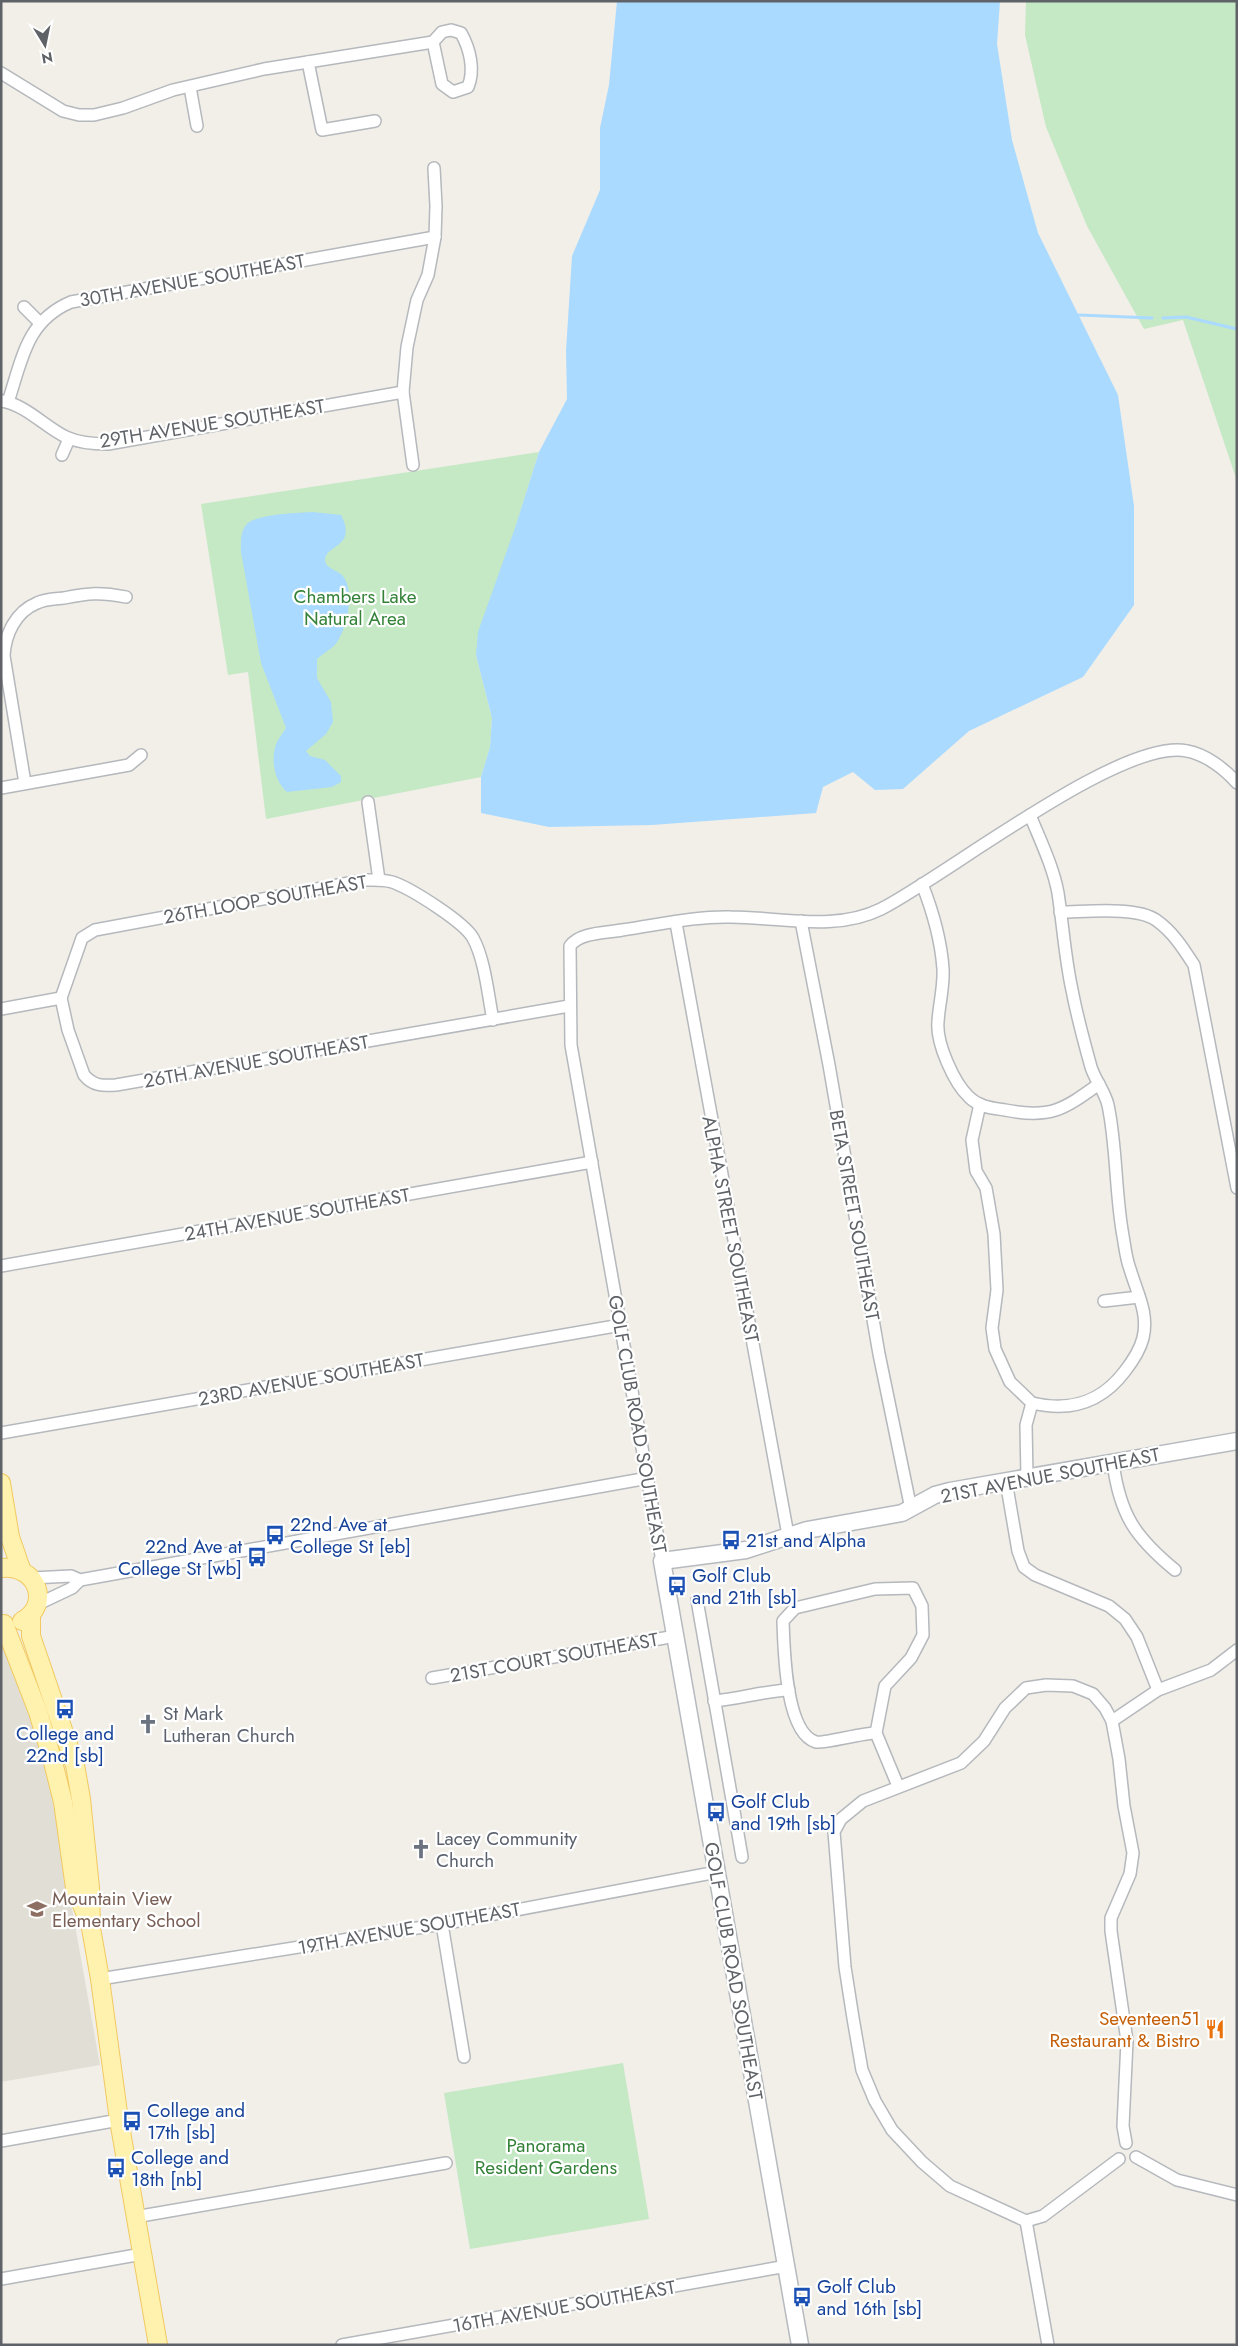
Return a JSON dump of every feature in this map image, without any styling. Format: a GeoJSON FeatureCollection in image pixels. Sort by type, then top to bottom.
{"type":"FeatureCollection","features":[{"type":"Feature","properties":{"kind":"main road"},"geometry":{"type":"LineString","coordinates":[[1,1483],[10,1537],[26,1574],[36,1586],[32,1636],[75,1765],[80,1791],[90,1888],[91,1928],[100,1979],[119,2120],[158,2345]]}},
{"type":"Feature","properties":{"kind":"main road"},"geometry":{"type":"LineString","coordinates":[[1,1568],[26,1574]]}},
{"type":"Feature","properties":{"kind":"main road"},"geometry":{"type":"LineString","coordinates":[[33,1610],[18,1623],[2,1623],[38,1712],[53,1762],[63,1802],[75,1888],[91,1928]]}},
{"type":"Feature","properties":{"kind":"street"},"geometry":{"type":"LineString","coordinates":[[1,73],[63,111],[79,115],[108,112],[173,90],[264,69],[433,42],[442,32],[451,30],[461,33],[466,42],[471,62],[472,78],[468,87],[453,92],[442,84],[433,42]]}},
{"type":"Feature","properties":{"kind":"street"},"geometry":{"type":"LineString","coordinates":[[308,62],[322,130],[376,121]]}},
{"type":"Feature","properties":{"kind":"street"},"geometry":{"type":"LineString","coordinates":[[190,87],[197,126]]}},
{"type":"Feature","properties":{"kind":"street"},"geometry":{"type":"LineString","coordinates":[[413,465],[402,400],[407,347],[417,300],[428,275],[435,238],[434,168]]}},
{"type":"Feature","properties":{"kind":"street","name":"30TH AVENUE SOUTHEAST"},"geometry":{"type":"LineString","coordinates":[[5,402],[27,344],[39,322],[60,306],[84,298],[435,238]]}},
{"type":"Feature","properties":{"kind":"street"},"geometry":{"type":"LineString","coordinates":[[24,306],[39,322]]}},
{"type":"Feature","properties":{"kind":"street","name":"29TH AVENUE SOUTHEAST"},"geometry":{"type":"LineString","coordinates":[[5,402],[69,439],[95,444],[122,442],[403,392]]}},
{"type":"Feature","properties":{"kind":"street"},"geometry":{"type":"LineString","coordinates":[[62,455],[69,439]]}},
{"type":"Feature","properties":{"kind":"street"},"geometry":{"type":"LineString","coordinates":[[25,784],[4,656],[7,637],[17,617],[37,602],[94,592],[126,597]]}},
{"type":"Feature","properties":{"kind":"street","name":"GOLF CLUB ROAD SOUTHEAST"},"geometry":{"type":"LineString","coordinates":[[800,2345],[571,1045],[569,1006],[570,946],[575,940],[596,934],[732,917],[801,921],[831,921],[855,918],[879,910],[1030,815],[1101,775],[1138,757],[1161,751],[1187,751],[1226,771],[1237,783]]}},
{"type":"Feature","properties":{"kind":"street"},"geometry":{"type":"LineString","coordinates":[[1,788],[129,765],[141,755]]}},
{"type":"Feature","properties":{"kind":"street"},"geometry":{"type":"LineString","coordinates":[[368,802],[379,880]]}},
{"type":"Feature","properties":{"kind":"street"},"geometry":{"type":"LineString","coordinates":[[980,1104],[972,1140],[976,1172],[986,1188],[995,1243],[997,1290],[992,1328],[995,1349],[1010,1382],[1032,1403],[1050,1407],[1086,1403],[1102,1395],[1117,1382],[1133,1360],[1143,1339],[1145,1315],[1129,1268],[1122,1236],[1115,1188],[1114,1147],[1108,1103],[1092,1069],[1074,999],[1064,954],[1058,892],[1048,860],[1030,815]]}},
{"type":"Feature","properties":{"kind":"street","name":"26TH LOOP SOUTHEAST"},"geometry":{"type":"LineString","coordinates":[[61,998],[82,938],[95,930],[365,880],[379,880],[394,882],[418,896],[456,920],[472,936],[478,953],[493,1020]]}},
{"type":"Feature","properties":{"kind":"street"},"geometry":{"type":"LineString","coordinates":[[922,884],[935,918],[943,968],[938,1022],[939,1042],[958,1080],[969,1097],[980,1104],[1023,1114],[1041,1114],[1058,1110],[1099,1084]]}},
{"type":"Feature","properties":{"kind":"street"},"geometry":{"type":"LineString","coordinates":[[1060,912],[1132,913],[1155,919],[1177,939],[1194,965],[1237,1188]]}},
{"type":"Feature","properties":{"kind":"street","name":"BETA STREET SOUTHEAST"},"geometry":{"type":"LineString","coordinates":[[801,921],[829,1065],[879,1354],[911,1509]]}},
{"type":"Feature","properties":{"kind":"street","name":"ALPHA STREET SOUTHEAST"},"geometry":{"type":"LineString","coordinates":[[676,923],[788,1535]]}},
{"type":"Feature","properties":{"kind":"street"},"geometry":{"type":"LineString","coordinates":[[1,1009],[61,998]]}},
{"type":"Feature","properties":{"kind":"street","name":"26TH AVENUE SOUTHEAST"},"geometry":{"type":"LineString","coordinates":[[61,998],[68,1030],[84,1075],[89,1082],[105,1086],[126,1084],[569,1006]]}},
{"type":"Feature","properties":{"kind":"street","name":"24TH AVENUE SOUTHEAST"},"geometry":{"type":"LineString","coordinates":[[1,1266],[592,1162]]}},
{"type":"Feature","properties":{"kind":"street"},"geometry":{"type":"LineString","coordinates":[[1104,1301],[1139,1297]]}},
{"type":"Feature","properties":{"kind":"street","name":"23RD AVENUE SOUTHEAST"},"geometry":{"type":"LineString","coordinates":[[1,1433],[621,1325]]}},
{"type":"Feature","properties":{"kind":"street"},"geometry":{"type":"LineString","coordinates":[[1027,1477],[1026,1425],[1032,1403]]}},
{"type":"Feature","properties":{"kind":"street","name":"21ST AVENUE SOUTHEAST"},"geometry":{"type":"LineString","coordinates":[[662,1561],[746,1550],[788,1535],[902,1513],[935,1495],[1027,1477],[1237,1441]]}},
{"type":"Feature","properties":{"kind":"street"},"geometry":{"type":"LineString","coordinates":[[1113,1463],[1115,1482],[1128,1521],[1153,1552],[1175,1570]]}},
{"type":"Feature","properties":{"kind":"street"},"geometry":{"type":"LineString","coordinates":[[26,1574],[71,1576],[80,1580],[648,1478]]}},
{"type":"Feature","properties":{"kind":"street"},"geometry":{"type":"LineString","coordinates":[[1006,1481],[1018,1551],[1024,1567],[1035,1575],[1109,1606],[1125,1619],[1137,1637],[1158,1690]]}},
{"type":"Feature","properties":{"kind":"street"},"geometry":{"type":"LineString","coordinates":[[33,1610],[72,1588],[80,1580]]}},
{"type":"Feature","properties":{"kind":"street"},"geometry":{"type":"LineString","coordinates":[[876,1733],[864,1733],[825,1743],[815,1742],[805,1733],[792,1711],[783,1621],[794,1608],[875,1589],[913,1588],[922,1606],[923,1635],[910,1658],[885,1686],[876,1733],[898,1786]]}},
{"type":"Feature","properties":{"kind":"street"},"geometry":{"type":"LineString","coordinates":[[698,1600],[742,1857]]}},
{"type":"Feature","properties":{"kind":"street","name":"21ST COURT SOUTHEAST"},"geometry":{"type":"LineString","coordinates":[[432,1678],[676,1636]]}},
{"type":"Feature","properties":{"kind":"street"},"geometry":{"type":"LineString","coordinates":[[1112,1721],[1158,1690],[1212,1670],[1237,1650]]}},
{"type":"Feature","properties":{"kind":"street"},"geometry":{"type":"LineString","coordinates":[[1119,2159],[1043,2216],[1026,2221],[950,2186],[922,2162],[892,2130],[875,2101],[862,2070],[845,1967],[834,1832],[841,1818],[863,1801],[898,1786],[961,1764],[984,1741],[1005,1708],[1026,1688],[1046,1685],[1073,1686],[1093,1694],[1112,1721],[1125,1816],[1133,1853],[1130,1874],[1111,1918],[1111,1931],[1127,2041],[1123,2126],[1126,2143]]}},
{"type":"Feature","properties":{"kind":"street"},"geometry":{"type":"LineString","coordinates":[[714,1701],[789,1690]]}},
{"type":"Feature","properties":{"kind":"street","name":"19TH AVENUE SOUTHEAST"},"geometry":{"type":"LineString","coordinates":[[100,1979],[442,1924],[717,1872]]}},
{"type":"Feature","properties":{"kind":"street"},"geometry":{"type":"LineString","coordinates":[[442,1924],[464,2057]]}},
{"type":"Feature","properties":{"kind":"street"},"geometry":{"type":"LineString","coordinates":[[1,2141],[119,2120]]}},
{"type":"Feature","properties":{"kind":"street"},"geometry":{"type":"LineString","coordinates":[[1136,2157],[1176,2180],[1237,2195]]}},
{"type":"Feature","properties":{"kind":"street"},"geometry":{"type":"LineString","coordinates":[[135,2217],[446,2163]]}},
{"type":"Feature","properties":{"kind":"street"},"geometry":{"type":"LineString","coordinates":[[1026,2221],[1048,2345]]}},
{"type":"Feature","properties":{"kind":"street"},"geometry":{"type":"LineString","coordinates":[[1,2278],[142,2254]]}},
{"type":"Feature","properties":{"kind":"street","name":"16TH AVENUE SOUTHEAST"},"geometry":{"type":"LineString","coordinates":[[342,2345],[786,2266]]}},
{"type":"Feature","properties":{"kind":"shaded area","name":"Mountain View Elementary School"},"geometry":{"type":"Polygon","coordinates":[[[1,1641],[9,1652],[44,1752],[100,2065],[1,2082],[1,1641]]]}},
{"type":"Feature","properties":{"kind":"green space"},"geometry":{"type":"Polygon","coordinates":[[[1026,1],[1237,1],[1237,481],[1183,320],[1144,329],[1087,226],[1046,127],[1025,35],[1026,1]]]}},
{"type":"Feature","properties":{"kind":"green space","name":"Chambers Lake Natural Area"},"geometry":{"type":"Polygon","coordinates":[[[539,452],[476,655],[492,718],[490,747],[481,777],[266,819],[248,672],[228,675],[201,504],[539,452]]]}},
{"type":"Feature","properties":{"kind":"green space","name":"Panorama Resident Gardens"},"geometry":{"type":"Polygon","coordinates":[[[623,2063],[649,2219],[470,2249],[444,2093],[623,2063]]]}},
{"type":"Feature","properties":{"kind":"water"},"geometry":{"type":"Polygon","coordinates":[[[617,1],[1000,1],[997,44],[1012,140],[1038,233],[1118,395],[1134,506],[1134,605],[1083,677],[969,731],[903,789],[875,790],[853,772],[823,787],[816,813],[652,825],[549,827],[481,813],[481,777],[490,747],[492,718],[476,655],[478,632],[516,525],[539,452],[567,399],[566,351],[572,256],[600,190],[600,128],[609,85],[617,1]]]}},
{"type":"Feature","properties":{"kind":"water"},"geometry":{"type":"Polygon","coordinates":[[[312,512],[341,515],[346,533],[339,544],[326,555],[325,560],[327,565],[342,575],[346,582],[349,600],[346,620],[335,645],[317,659],[317,678],[331,702],[333,722],[326,734],[306,751],[310,756],[325,760],[341,776],[341,782],[332,787],[287,792],[279,782],[274,769],[275,748],[286,728],[261,663],[241,552],[241,538],[246,525],[258,518],[312,512]]]}},
{"type":"Feature","properties":{"kind":"waterway"},"geometry":{"type":"LineString","coordinates":[[1079,315],[1152,318]]}},
{"type":"Feature","properties":{"kind":"waterway"},"geometry":{"type":"LineString","coordinates":[[1163,318],[1186,317],[1237,329]]}},
{"type":"Feature","properties":{"kind":"place","name":"22nd Ave at College St [eb]"},"geometry":{"type":"Point","coordinates":[275,1535]}},
{"type":"Feature","properties":{"kind":"place","name":"21st and Alpha"},"geometry":{"type":"Point","coordinates":[731,1540]}},
{"type":"Feature","properties":{"kind":"place","name":"22nd Ave at College St [wb]"},"geometry":{"type":"Point","coordinates":[257,1557]}},
{"type":"Feature","properties":{"kind":"place","name":"Golf Club and 21th [sb]"},"geometry":{"type":"Point","coordinates":[677,1586]}},
{"type":"Feature","properties":{"kind":"place","name":"College and 22nd [sb]"},"geometry":{"type":"Point","coordinates":[65,1709]}},
{"type":"Feature","properties":{"kind":"place","name":"St Mark Lutheran Church"},"geometry":{"type":"Point","coordinates":[148,1724]}},
{"type":"Feature","properties":{"kind":"place","name":"Golf Club and 19th [sb]"},"geometry":{"type":"Point","coordinates":[716,1812]}},
{"type":"Feature","properties":{"kind":"place","name":"Lacey Community Church"},"geometry":{"type":"Point","coordinates":[421,1849]}},
{"type":"Feature","properties":{"kind":"place","name":"Mountain View Elementary School"},"geometry":{"type":"Point","coordinates":[37,1909]}},
{"type":"Feature","properties":{"kind":"place","name":"Seventeen51 Restaurant & Bistro"},"geometry":{"type":"Point","coordinates":[1215,2029]}},
{"type":"Feature","properties":{"kind":"place","name":"College and 17th [sb]"},"geometry":{"type":"Point","coordinates":[132,2121]}},
{"type":"Feature","properties":{"kind":"place","name":"College and 18th [nb]"},"geometry":{"type":"Point","coordinates":[116,2168]}},
{"type":"Feature","properties":{"kind":"place","name":"Golf Club and 16th [sb]"},"geometry":{"type":"Point","coordinates":[802,2297]}}]}
